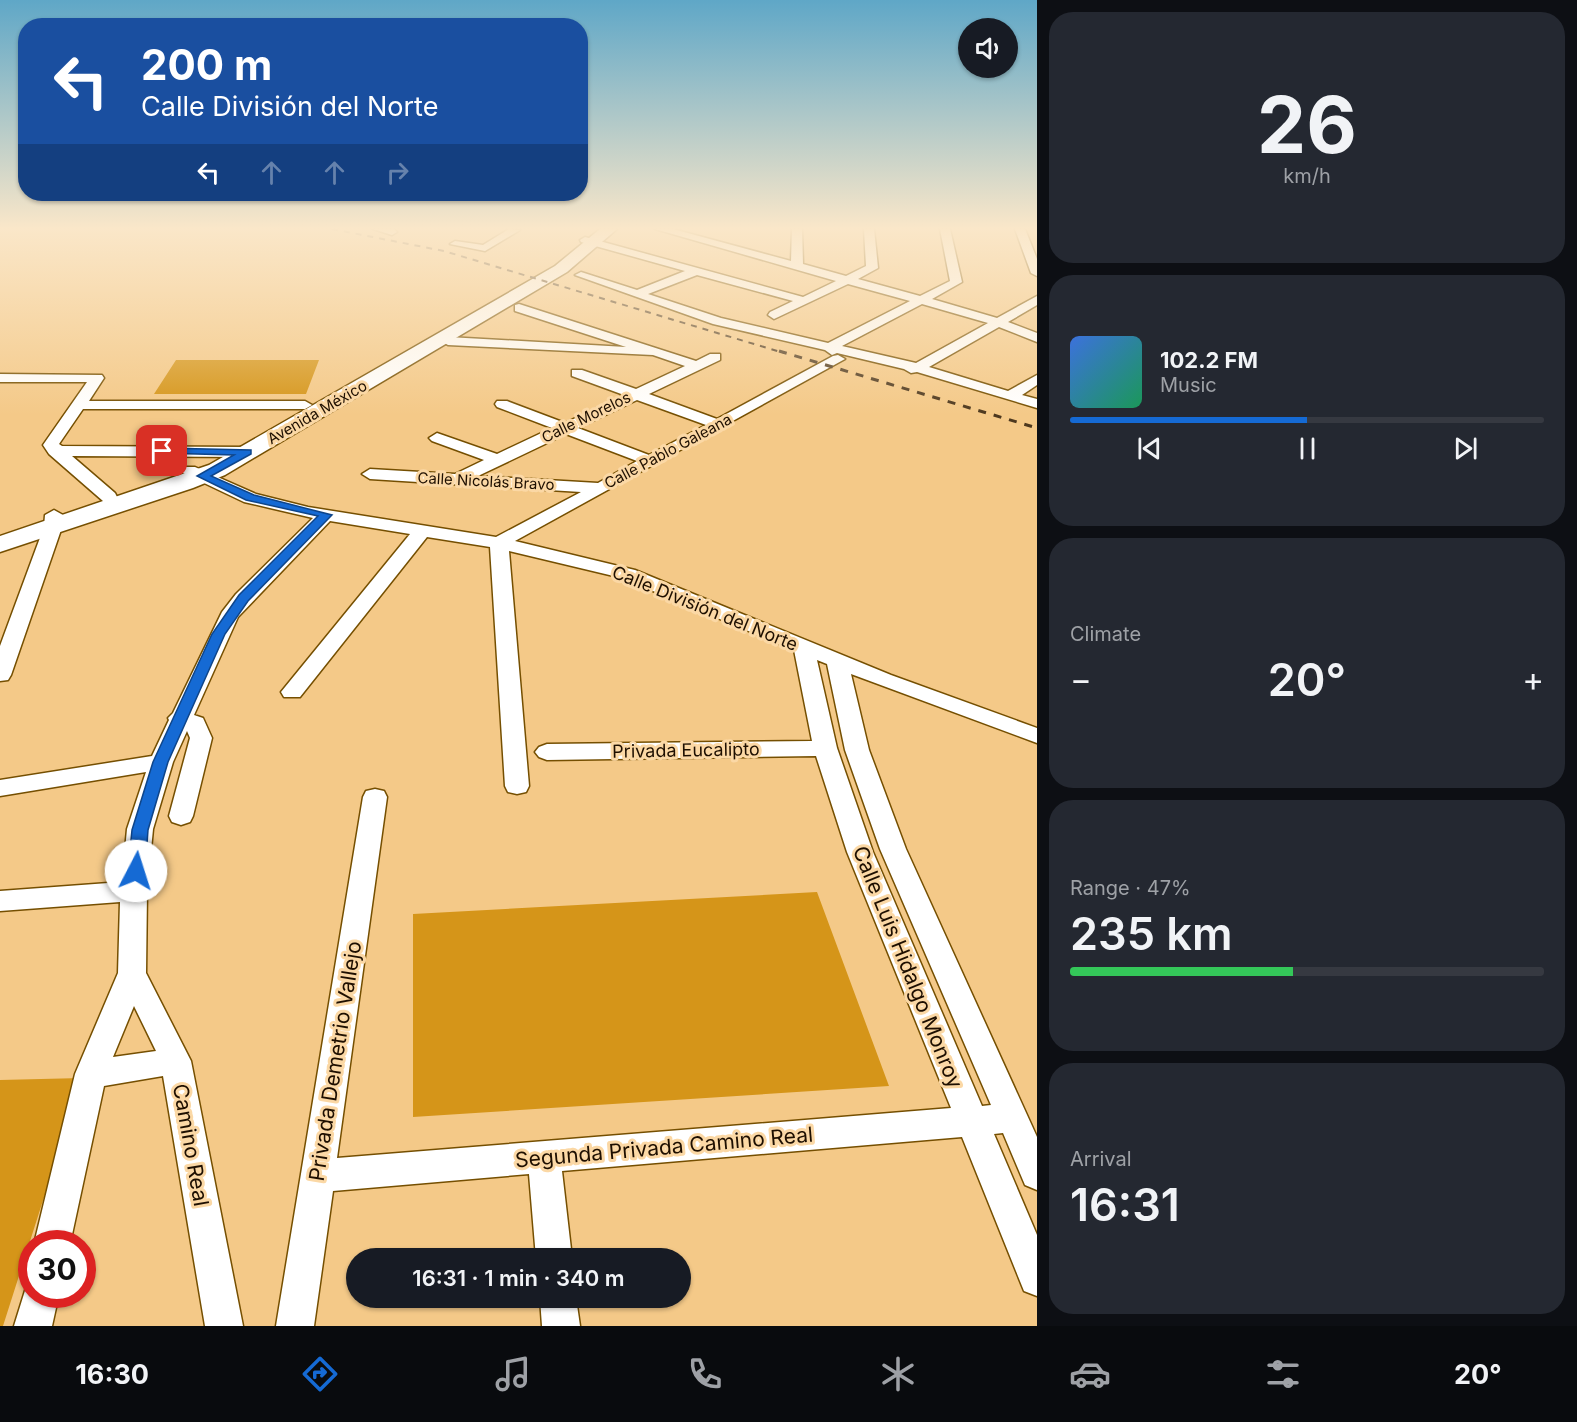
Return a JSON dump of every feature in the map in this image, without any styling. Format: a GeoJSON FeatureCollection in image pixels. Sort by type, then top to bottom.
{"type":"FeatureCollection","features":[{"type":"Feature","properties":{"kind":"main road","name":"Avenida México"},"geometry":{"type":"LineString","coordinates":[[0,532],[53,521],[196,473],[525,291]]}},
{"type":"Feature","properties":{"kind":"main road","name":"Avenida México"},"geometry":{"type":"LineString","coordinates":[[237,451],[305,405],[512,299]]}},
{"type":"Feature","properties":{"kind":"main road","name":"Avenida México"},"geometry":{"type":"LineString","coordinates":[[0,544],[109,497],[196,473]]}},
{"type":"Feature","properties":{"kind":"street"},"geometry":{"type":"LineString","coordinates":[[632,291],[717,321],[834,353],[875,369],[918,368],[1037,404]]}},
{"type":"Feature","properties":{"kind":"street"},"geometry":{"type":"LineString","coordinates":[[639,293],[645,291]]}},
{"type":"Feature","properties":{"kind":"street"},"geometry":{"type":"LineString","coordinates":[[766,291],[805,301]]}},
{"type":"Feature","properties":{"kind":"street"},"geometry":{"type":"LineString","coordinates":[[774,315],[827,291]]}},
{"type":"Feature","properties":{"kind":"street"},"geometry":{"type":"LineString","coordinates":[[884,291],[999,322],[1037,338]]}},
{"type":"Feature","properties":{"kind":"street","name":"Calle Pablo Galeana"},"geometry":{"type":"LineString","coordinates":[[499,543],[718,424],[940,291]]}},
{"type":"Feature","properties":{"kind":"street"},"geometry":{"type":"LineString","coordinates":[[512,299],[651,352],[696,365]]}},
{"type":"Feature","properties":{"kind":"street"},"geometry":{"type":"LineString","coordinates":[[918,368],[1037,300]]}},
{"type":"Feature","properties":{"kind":"street"},"geometry":{"type":"LineString","coordinates":[[448,341],[651,352]]}},
{"type":"Feature","properties":{"kind":"street","name":"Calle Morelos"},"geometry":{"type":"LineString","coordinates":[[458,479],[715,357]]}},
{"type":"Feature","properties":{"kind":"street"},"geometry":{"type":"LineString","coordinates":[[577,373],[718,424]]}},
{"type":"Feature","properties":{"kind":"street"},"geometry":{"type":"LineString","coordinates":[[0,378],[97,378],[52,440],[55,451],[109,497]]}},
{"type":"Feature","properties":{"kind":"street"},"geometry":{"type":"LineString","coordinates":[[1010,396],[1037,379]]}},
{"type":"Feature","properties":{"kind":"street"},"geometry":{"type":"LineString","coordinates":[[502,404],[651,461]]}},
{"type":"Feature","properties":{"kind":"street"},"geometry":{"type":"LineString","coordinates":[[79,405],[305,405]]}},
{"type":"Feature","properties":{"kind":"street"},"geometry":{"type":"LineString","coordinates":[[437,438],[498,460]]}},
{"type":"Feature","properties":{"kind":"street"},"geometry":{"type":"LineString","coordinates":[[55,451],[237,451]]}},
{"type":"Feature","properties":{"kind":"street","name":"Calle División del Norte"},"geometry":{"type":"LineString","coordinates":[[196,473],[250,498],[326,515],[499,543],[628,574],[935,701],[1037,736]]}},
{"type":"Feature","properties":{"kind":"street","name":"Calle Nicolás Bravo"},"geometry":{"type":"LineString","coordinates":[[369,474],[602,488]]}},
{"type":"Feature","properties":{"kind":"street"},"geometry":{"type":"LineString","coordinates":[[55,1230],[91,1074],[132,973],[134,891],[140,830],[160,762],[229,616],[243,598],[326,515]]}},
{"type":"Feature","properties":{"kind":"street"},"geometry":{"type":"LineString","coordinates":[[0,675],[53,521]]}},
{"type":"Feature","properties":{"kind":"street"},"geometry":{"type":"LineString","coordinates":[[292,692],[422,531]]}},
{"type":"Feature","properties":{"kind":"street"},"geometry":{"type":"LineString","coordinates":[[499,543],[517,786]]}},
{"type":"Feature","properties":{"kind":"street","name":"Calle Luis Hidalgo Monroy"},"geometry":{"type":"LineString","coordinates":[[804,648],[825,748],[860,852],[1037,1278]]}},
{"type":"Feature","properties":{"kind":"street","name":"Calle Luis Hidalgo Monroy"},"geometry":{"type":"LineString","coordinates":[[837,661],[857,750],[893,849],[1037,1174]]}},
{"type":"Feature","properties":{"kind":"street"},"geometry":{"type":"LineString","coordinates":[[179,718],[195,723],[201,738],[181,816]]}},
{"type":"Feature","properties":{"kind":"street","name":"Privada Eucalipto"},"geometry":{"type":"LineString","coordinates":[[547,752],[825,748]]}},
{"type":"Feature","properties":{"kind":"street"},"geometry":{"type":"LineString","coordinates":[[0,788],[160,762]]}},
{"type":"Feature","properties":{"kind":"street","name":"Privada Demetrio Vallejo"},"geometry":{"type":"LineString","coordinates":[[295,1326],[375,797]]}},
{"type":"Feature","properties":{"kind":"street"},"geometry":{"type":"LineString","coordinates":[[0,901],[134,891]]}},
{"type":"Feature","properties":{"kind":"street","name":"Camino Real"},"geometry":{"type":"LineString","coordinates":[[132,973],[176,1061],[224,1326]]}},
{"type":"Feature","properties":{"kind":"street"},"geometry":{"type":"LineString","coordinates":[[91,1074],[176,1061]]}},
{"type":"Feature","properties":{"kind":"street","name":"Segunda Privada Camino Real"},"geometry":{"type":"LineString","coordinates":[[317,1176],[1012,1118]]}},
{"type":"Feature","properties":{"kind":"street"},"geometry":{"type":"LineString","coordinates":[[544,1157],[553,1248]]}},
{"type":"Feature","properties":{"kind":"street"},"geometry":{"type":"LineString","coordinates":[[33,1326],[38,1308]]}},
{"type":"Feature","properties":{"kind":"street"},"geometry":{"type":"LineString","coordinates":[[559,1308],[561,1326]]}},
{"type":"Feature","properties":{"kind":"shaded area"},"geometry":{"type":"Polygon","coordinates":[[[176,360],[319,360],[306,394],[154,394],[176,360]]]}},
{"type":"Feature","properties":{"kind":"shaded area"},"geometry":{"type":"Polygon","coordinates":[[[817,892],[889,1086],[413,1117],[413,914],[817,892]]]}},
{"type":"Feature","properties":{"kind":"shaded area"},"geometry":{"type":"Polygon","coordinates":[[[82,1078],[34,1230],[18,1230],[18,1279],[3,1326],[0,1326],[0,1080],[82,1078]]]}},
{"type":"Feature","properties":{"kind":"railway"},"geometry":{"type":"LineString","coordinates":[[577,291],[784,353]]}},
{"type":"Feature","properties":{"kind":"railway"},"geometry":{"type":"LineString","coordinates":[[779,351],[1037,428]]}},
{"type":"Feature","properties":{"kind":"route"},"geometry":{"type":"LineString","coordinates":[[136,871],[140,830],[160,762],[219,634],[243,598],[326,515],[250,498],[202,476],[247,452],[162,451]]}}]}
